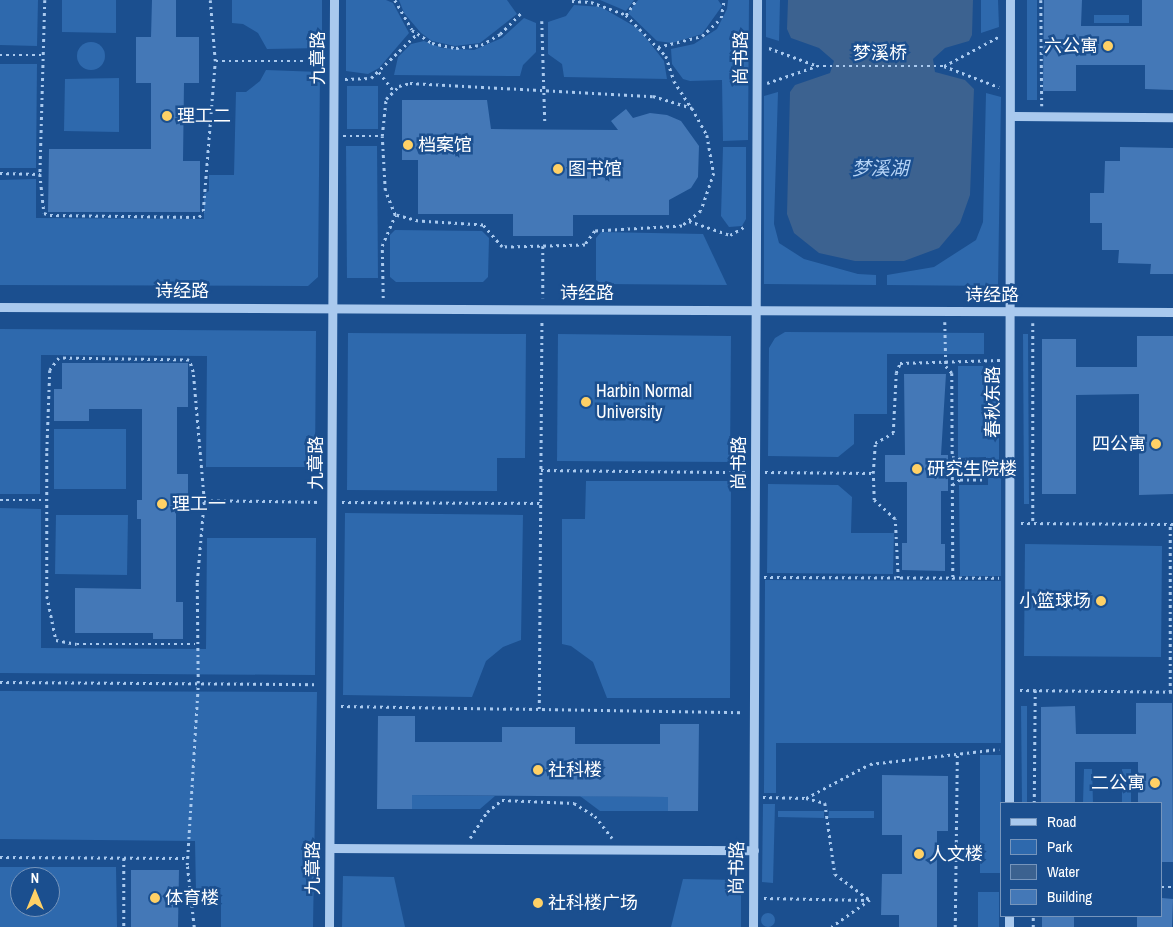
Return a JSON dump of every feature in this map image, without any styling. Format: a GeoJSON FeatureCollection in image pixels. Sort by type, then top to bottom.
{"type":"FeatureCollection","features":[{"type":"Feature","properties":{"kind":"lane","name":"九章路"},"geometry":{"type":"LineString","coordinates":[[329,927],[334,0]]}},
{"type":"Feature","properties":{"kind":"lane","name":"尚书路"},"geometry":{"type":"LineString","coordinates":[[753,927],[757,0]]}},
{"type":"Feature","properties":{"kind":"lane","name":"春秋东路"},"geometry":{"type":"LineString","coordinates":[[1009,802],[1010,0]]}},
{"type":"Feature","properties":{"kind":"lane"},"geometry":{"type":"LineString","coordinates":[[1010,116],[1173,117]]}},
{"type":"Feature","properties":{"kind":"lane","name":"诗经路"},"geometry":{"type":"LineString","coordinates":[[0,307],[1173,312]]}},
{"type":"Feature","properties":{"kind":"lane"},"geometry":{"type":"LineString","coordinates":[[330,848],[754,850]]}},
{"type":"Feature","properties":{"kind":"path"},"geometry":{"type":"LineString","coordinates":[[45,0],[40,174],[44,213],[50,215],[199,217],[203,211],[215,61],[210,0]]}},
{"type":"Feature","properties":{"kind":"path"},"geometry":{"type":"LineString","coordinates":[[395,0],[418,33],[432,43],[456,48],[481,45],[500,34],[521,13]]}},
{"type":"Feature","properties":{"kind":"path"},"geometry":{"type":"LineString","coordinates":[[626,16],[636,0]]}},
{"type":"Feature","properties":{"kind":"path"},"geometry":{"type":"LineString","coordinates":[[658,47],[702,36],[721,18],[724,0]]}},
{"type":"Feature","properties":{"kind":"path"},"geometry":{"type":"LineString","coordinates":[[1041,0],[1042,116]]}},
{"type":"Feature","properties":{"kind":"path"},"geometry":{"type":"LineString","coordinates":[[394,215],[418,221],[483,225],[502,246],[584,245],[595,231],[682,226],[701,211],[714,173],[707,135],[658,47],[626,16],[591,2],[572,1]]}},
{"type":"Feature","properties":{"kind":"path"},"geometry":{"type":"LineString","coordinates":[[542,21],[544,121]]}},
{"type":"Feature","properties":{"kind":"path"},"geometry":{"type":"LineString","coordinates":[[944,66],[1010,30]]}},
{"type":"Feature","properties":{"kind":"path"},"geometry":{"type":"LineString","coordinates":[[334,79],[372,78],[418,33]]}},
{"type":"Feature","properties":{"kind":"path"},"geometry":{"type":"LineString","coordinates":[[757,44],[816,66]]}},
{"type":"Feature","properties":{"kind":"path"},"geometry":{"type":"LineString","coordinates":[[0,55],[42,55]]}},
{"type":"Feature","properties":{"kind":"path"},"geometry":{"type":"LineString","coordinates":[[215,61],[334,61]]}},
{"type":"Feature","properties":{"kind":"path"},"geometry":{"type":"LineString","coordinates":[[757,87],[816,66]]}},
{"type":"Feature","properties":{"kind":"path","name":"梦溪桥"},"geometry":{"type":"LineString","coordinates":[[816,66],[944,66]]}},
{"type":"Feature","properties":{"kind":"path"},"geometry":{"type":"LineString","coordinates":[[944,66],[1010,91]]}},
{"type":"Feature","properties":{"kind":"path"},"geometry":{"type":"LineString","coordinates":[[379,72],[394,91]]}},
{"type":"Feature","properties":{"kind":"path"},"geometry":{"type":"LineString","coordinates":[[383,308],[382,246],[394,215],[385,190],[382,136],[386,99],[394,91],[410,83],[544,92],[653,96],[692,108]]}},
{"type":"Feature","properties":{"kind":"path"},"geometry":{"type":"LineString","coordinates":[[334,136],[382,136]]}},
{"type":"Feature","properties":{"kind":"path"},"geometry":{"type":"LineString","coordinates":[[0,173],[40,174]]}},
{"type":"Feature","properties":{"kind":"path"},"geometry":{"type":"LineString","coordinates":[[689,221],[730,235],[756,220]]}},
{"type":"Feature","properties":{"kind":"path"},"geometry":{"type":"LineString","coordinates":[[539,710],[543,245]]}},
{"type":"Feature","properties":{"kind":"path"},"geometry":{"type":"LineString","coordinates":[[944,311],[946,360],[952,373],[953,577]]}},
{"type":"Feature","properties":{"kind":"path"},"geometry":{"type":"LineString","coordinates":[[1033,311],[1033,523]]}},
{"type":"Feature","properties":{"kind":"path"},"geometry":{"type":"LineString","coordinates":[[194,927],[187,858],[198,683],[195,644],[204,500],[198,412],[189,360],[59,358],[50,370],[47,596],[56,640],[195,644]]}},
{"type":"Feature","properties":{"kind":"path"},"geometry":{"type":"LineString","coordinates":[[898,578],[895,519],[874,500],[873,473],[875,443],[893,434],[896,373],[900,363],[946,360],[1009,360]]}},
{"type":"Feature","properties":{"kind":"path"},"geometry":{"type":"LineString","coordinates":[[952,457],[981,463],[990,470],[982,480],[960,480],[952,485]]}},
{"type":"Feature","properties":{"kind":"path"},"geometry":{"type":"LineString","coordinates":[[541,470],[873,473]]}},
{"type":"Feature","properties":{"kind":"path"},"geometry":{"type":"LineString","coordinates":[[0,500],[49,500]]}},
{"type":"Feature","properties":{"kind":"path"},"geometry":{"type":"LineString","coordinates":[[204,500],[540,503]]}},
{"type":"Feature","properties":{"kind":"path"},"geometry":{"type":"LineString","coordinates":[[1009,523],[1172,524],[1171,692],[1009,690]]}},
{"type":"Feature","properties":{"kind":"path"},"geometry":{"type":"LineString","coordinates":[[755,576],[1009,578]]}},
{"type":"Feature","properties":{"kind":"path"},"geometry":{"type":"LineString","coordinates":[[0,682],[331,684]]}},
{"type":"Feature","properties":{"kind":"path"},"geometry":{"type":"LineString","coordinates":[[1034,690],[1034,802]]}},
{"type":"Feature","properties":{"kind":"path"},"geometry":{"type":"LineString","coordinates":[[330,706],[755,712]]}},
{"type":"Feature","properties":{"kind":"path"},"geometry":{"type":"LineString","coordinates":[[806,798],[870,764],[957,752],[1009,748]]}},
{"type":"Feature","properties":{"kind":"path"},"geometry":{"type":"LineString","coordinates":[[955,927],[957,752]]}},
{"type":"Feature","properties":{"kind":"path"},"geometry":{"type":"LineString","coordinates":[[754,797],[806,798],[825,804],[836,874],[870,900]]}},
{"type":"Feature","properties":{"kind":"path"},"geometry":{"type":"LineString","coordinates":[[463,849],[487,812],[502,800],[574,804],[595,816],[620,849]]}},
{"type":"Feature","properties":{"kind":"path"},"geometry":{"type":"LineString","coordinates":[[0,857],[187,858]]}},
{"type":"Feature","properties":{"kind":"path"},"geometry":{"type":"LineString","coordinates":[[124,858],[124,927]]}},
{"type":"Feature","properties":{"kind":"path"},"geometry":{"type":"LineString","coordinates":[[753,897],[870,900]]}},
{"type":"Feature","properties":{"kind":"path"},"geometry":{"type":"LineString","coordinates":[[832,927],[870,900]]}},
{"type":"Feature","properties":{"kind":"green space"},"geometry":{"type":"Polygon","coordinates":[[[0,0],[38,0],[37,46],[0,45],[0,0]]]}},
{"type":"Feature","properties":{"kind":"green space"},"geometry":{"type":"Polygon","coordinates":[[[62,0],[116,0],[116,33],[62,32],[62,0]]]}},
{"type":"Feature","properties":{"kind":"green space"},"geometry":{"type":"Polygon","coordinates":[[[232,0],[322,0],[322,48],[267,49],[258,33],[243,24],[232,23],[232,0]]]}},
{"type":"Feature","properties":{"kind":"green space"},"geometry":{"type":"Polygon","coordinates":[[[346,0],[386,0],[393,3],[409,33],[379,68],[368,74],[346,71],[346,0]]]}},
{"type":"Feature","properties":{"kind":"green space"},"geometry":{"type":"Polygon","coordinates":[[[399,0],[507,0],[517,14],[480,43],[455,46],[432,41],[421,33],[404,13],[399,0]]]}},
{"type":"Feature","properties":{"kind":"green space"},"geometry":{"type":"Polygon","coordinates":[[[600,0],[634,0],[626,11],[600,0]]]}},
{"type":"Feature","properties":{"kind":"green space"},"geometry":{"type":"Polygon","coordinates":[[[638,0],[718,0],[722,6],[702,34],[672,43],[657,41],[628,13],[638,0]]]}},
{"type":"Feature","properties":{"kind":"green space"},"geometry":{"type":"Polygon","coordinates":[[[728,0],[749,0],[748,140],[723,141],[722,80],[690,81],[683,79],[672,64],[671,49],[694,44],[717,29],[727,9],[728,0]]]}},
{"type":"Feature","properties":{"kind":"green space"},"geometry":{"type":"Polygon","coordinates":[[[766,0],[780,0],[779,41],[766,37],[766,0]]]}},
{"type":"Feature","properties":{"kind":"green space"},"geometry":{"type":"Polygon","coordinates":[[[981,0],[998,0],[999,27],[981,33],[981,0]]]}},
{"type":"Feature","properties":{"kind":"green space"},"geometry":{"type":"Polygon","coordinates":[[[1027,0],[1037,0],[1037,100],[1027,100],[1027,0]]]}},
{"type":"Feature","properties":{"kind":"green space"},"geometry":{"type":"Polygon","coordinates":[[[574,5],[601,7],[639,29],[664,61],[667,79],[564,77],[562,64],[548,54],[548,22],[566,16],[574,5]]]}},
{"type":"Feature","properties":{"kind":"green space"},"geometry":{"type":"Polygon","coordinates":[[[1094,15],[1129,15],[1129,23],[1094,23],[1094,15]]]}},
{"type":"Feature","properties":{"kind":"green space"},"geometry":{"type":"Polygon","coordinates":[[[524,18],[536,23],[536,52],[523,65],[520,76],[394,75],[398,57],[411,44],[424,41],[442,48],[474,50],[502,38],[524,18]]]}},
{"type":"Feature","properties":{"kind":"green space"},"geometry":{"type":"Polygon","coordinates":[[[91,42],[101,46],[105,56],[101,66],[91,70],[81,66],[77,56],[81,46],[91,42]]]}},
{"type":"Feature","properties":{"kind":"green space"},"geometry":{"type":"Polygon","coordinates":[[[0,64],[37,64],[36,168],[0,168],[0,64]]]}},
{"type":"Feature","properties":{"kind":"green space"},"geometry":{"type":"Polygon","coordinates":[[[266,70],[320,72],[318,277],[308,286],[0,285],[0,180],[36,179],[36,218],[204,219],[204,194],[209,191],[209,175],[234,175],[236,92],[246,92],[260,81],[266,70]]]}},
{"type":"Feature","properties":{"kind":"green space"},"geometry":{"type":"Polygon","coordinates":[[[119,78],[119,132],[64,131],[65,79],[119,78]]]}},
{"type":"Feature","properties":{"kind":"green space"},"geometry":{"type":"Polygon","coordinates":[[[347,86],[378,86],[378,129],[347,129],[347,86]]]}},
{"type":"Feature","properties":{"kind":"green space"},"geometry":{"type":"Polygon","coordinates":[[[778,92],[774,224],[779,243],[804,259],[858,274],[876,275],[876,285],[764,284],[764,96],[778,92]]]}},
{"type":"Feature","properties":{"kind":"green space"},"geometry":{"type":"Polygon","coordinates":[[[986,93],[1001,97],[998,286],[887,285],[887,275],[934,267],[976,240],[983,222],[986,93]]]}},
{"type":"Feature","properties":{"kind":"green space"},"geometry":{"type":"Polygon","coordinates":[[[346,146],[377,146],[378,278],[347,278],[346,146]]]}},
{"type":"Feature","properties":{"kind":"green space"},"geometry":{"type":"Polygon","coordinates":[[[723,147],[746,147],[746,219],[742,226],[729,227],[721,216],[723,147]]]}},
{"type":"Feature","properties":{"kind":"green space"},"geometry":{"type":"Polygon","coordinates":[[[395,230],[482,231],[489,238],[488,277],[483,282],[396,282],[390,277],[390,235],[395,230]]]}},
{"type":"Feature","properties":{"kind":"green space"},"geometry":{"type":"Polygon","coordinates":[[[601,232],[703,234],[727,285],[602,284],[596,280],[596,238],[601,232]]]}},
{"type":"Feature","properties":{"kind":"green space"},"geometry":{"type":"Polygon","coordinates":[[[0,329],[316,331],[315,467],[206,467],[207,356],[41,355],[40,494],[0,494],[0,329]]]}},
{"type":"Feature","properties":{"kind":"green space"},"geometry":{"type":"Polygon","coordinates":[[[785,332],[984,333],[984,354],[887,354],[887,414],[854,414],[854,444],[838,457],[768,456],[769,348],[775,338],[785,332]]]}},
{"type":"Feature","properties":{"kind":"green space"},"geometry":{"type":"Polygon","coordinates":[[[348,333],[526,334],[525,458],[497,458],[497,491],[347,490],[348,333]]]}},
{"type":"Feature","properties":{"kind":"green space"},"geometry":{"type":"Polygon","coordinates":[[[558,334],[731,336],[730,462],[557,461],[558,334]]]}},
{"type":"Feature","properties":{"kind":"green space"},"geometry":{"type":"Polygon","coordinates":[[[1023,334],[1028,334],[1029,504],[1024,504],[1023,334]]]}},
{"type":"Feature","properties":{"kind":"green space"},"geometry":{"type":"Polygon","coordinates":[[[958,366],[999,366],[999,464],[986,464],[986,457],[958,458],[958,366]]]}},
{"type":"Feature","properties":{"kind":"green space"},"geometry":{"type":"Polygon","coordinates":[[[54,429],[126,429],[126,489],[54,489],[54,429]]]}},
{"type":"Feature","properties":{"kind":"green space"},"geometry":{"type":"Polygon","coordinates":[[[988,478],[1001,478],[1001,576],[960,576],[959,485],[988,485],[988,478]]]}},
{"type":"Feature","properties":{"kind":"green space"},"geometry":{"type":"Polygon","coordinates":[[[586,481],[731,481],[730,698],[607,698],[593,662],[571,646],[562,644],[562,519],[585,519],[586,481]]]}},
{"type":"Feature","properties":{"kind":"green space"},"geometry":{"type":"Polygon","coordinates":[[[768,484],[838,485],[852,497],[851,533],[894,533],[893,574],[767,573],[768,484]]]}},
{"type":"Feature","properties":{"kind":"green space"},"geometry":{"type":"Polygon","coordinates":[[[0,508],[41,509],[41,648],[206,649],[207,538],[316,538],[315,675],[0,673],[0,508]]]}},
{"type":"Feature","properties":{"kind":"green space"},"geometry":{"type":"Polygon","coordinates":[[[345,513],[523,515],[521,640],[503,647],[486,661],[472,697],[343,695],[345,513]]]}},
{"type":"Feature","properties":{"kind":"green space"},"geometry":{"type":"Polygon","coordinates":[[[56,515],[128,515],[127,575],[55,574],[56,515]]]}},
{"type":"Feature","properties":{"kind":"green space","name":"小篮球场"},"geometry":{"type":"Polygon","coordinates":[[[1025,544],[1162,546],[1161,657],[1024,656],[1025,544]]]}},
{"type":"Feature","properties":{"kind":"green space"},"geometry":{"type":"Polygon","coordinates":[[[765,580],[1001,581],[1001,743],[776,743],[776,793],[764,793],[765,580]]]}},
{"type":"Feature","properties":{"kind":"green space"},"geometry":{"type":"Polygon","coordinates":[[[0,691],[317,692],[313,927],[221,927],[221,895],[198,896],[196,892],[195,841],[0,839],[0,691]]]}},
{"type":"Feature","properties":{"kind":"green space"},"geometry":{"type":"Polygon","coordinates":[[[1021,706],[1027,706],[1027,802],[1022,802],[1021,706]]]}},
{"type":"Feature","properties":{"kind":"green space"},"geometry":{"type":"Polygon","coordinates":[[[980,755],[1001,755],[1000,873],[980,873],[980,755]]]}},
{"type":"Feature","properties":{"kind":"green space"},"geometry":{"type":"Polygon","coordinates":[[[1084,769],[1092,769],[1093,802],[1083,802],[1084,769]]]}},
{"type":"Feature","properties":{"kind":"green space"},"geometry":{"type":"Polygon","coordinates":[[[1122,769],[1131,769],[1131,802],[1122,802],[1122,769]]]}},
{"type":"Feature","properties":{"kind":"green space"},"geometry":{"type":"Polygon","coordinates":[[[412,795],[495,796],[480,809],[412,809],[412,795]]]}},
{"type":"Feature","properties":{"kind":"green space"},"geometry":{"type":"Polygon","coordinates":[[[580,796],[668,797],[668,811],[600,811],[580,796]]]}},
{"type":"Feature","properties":{"kind":"green space"},"geometry":{"type":"Polygon","coordinates":[[[763,804],[775,804],[773,883],[762,882],[763,804]]]}},
{"type":"Feature","properties":{"kind":"green space"},"geometry":{"type":"Polygon","coordinates":[[[778,811],[824,811],[824,818],[778,817],[778,811]]]}},
{"type":"Feature","properties":{"kind":"green space"},"geometry":{"type":"Polygon","coordinates":[[[829,811],[874,811],[874,818],[828,818],[829,811]]]}},
{"type":"Feature","properties":{"kind":"green space"},"geometry":{"type":"Polygon","coordinates":[[[0,867],[10,867],[10,917],[60,917],[60,867],[116,867],[117,927],[0,927],[0,867]]]}},
{"type":"Feature","properties":{"kind":"green space"},"geometry":{"type":"Polygon","coordinates":[[[343,876],[394,877],[405,927],[342,927],[343,876]]]}},
{"type":"Feature","properties":{"kind":"green space"},"geometry":{"type":"Polygon","coordinates":[[[683,879],[741,880],[741,927],[671,927],[683,879]]]}},
{"type":"Feature","properties":{"kind":"green space"},"geometry":{"type":"Polygon","coordinates":[[[978,892],[999,892],[999,927],[978,927],[978,892]]]}},
{"type":"Feature","properties":{"kind":"green space"},"geometry":{"type":"Polygon","coordinates":[[[765,913],[771,913],[775,920],[771,927],[765,927],[761,923],[761,917],[765,913]]]}},
{"type":"Feature","properties":{"kind":"water","name":"梦溪湖"},"geometry":{"type":"Polygon","coordinates":[[[788,0],[973,0],[972,35],[969,41],[945,48],[933,59],[935,72],[965,80],[974,89],[970,195],[960,223],[939,248],[904,261],[855,261],[819,253],[794,233],[787,214],[790,92],[795,85],[830,73],[834,61],[819,48],[791,38],[787,29],[788,0]]]}},
{"type":"Feature","properties":{"kind":"building","name":"理工二"},"geometry":{"type":"Polygon","coordinates":[[[152,0],[176,0],[176,37],[199,37],[199,83],[184,83],[183,161],[200,161],[200,212],[48,212],[49,149],[151,149],[151,83],[136,83],[136,37],[151,37],[152,0]]]}},
{"type":"Feature","properties":{"kind":"building","name":"六公寓"},"geometry":{"type":"Polygon","coordinates":[[[1044,0],[1082,0],[1081,26],[1142,26],[1142,0],[1173,0],[1173,90],[1145,89],[1145,65],[1076,65],[1076,91],[1043,91],[1044,0]]]}},
{"type":"Feature","properties":{"kind":"building","name":"图书馆"},"geometry":{"type":"Polygon","coordinates":[[[402,100],[487,100],[491,129],[618,130],[611,121],[626,109],[633,118],[650,113],[667,115],[681,121],[699,146],[698,177],[691,188],[669,200],[669,215],[573,215],[573,236],[513,236],[513,214],[418,214],[418,160],[402,160],[402,100]]]}},
{"type":"Feature","properties":{"kind":"building"},"geometry":{"type":"Polygon","coordinates":[[[1120,147],[1173,148],[1173,274],[1150,274],[1151,264],[1118,263],[1119,250],[1102,250],[1102,223],[1090,223],[1090,193],[1104,193],[1105,161],[1120,161],[1120,147]]]}},
{"type":"Feature","properties":{"kind":"building","name":"四公寓"},"geometry":{"type":"Polygon","coordinates":[[[1137,336],[1173,336],[1173,494],[1139,495],[1139,394],[1076,395],[1076,494],[1042,494],[1042,339],[1076,339],[1076,367],[1137,367],[1137,336]]]}},
{"type":"Feature","properties":{"kind":"building","name":"理工一"},"geometry":{"type":"Polygon","coordinates":[[[62,363],[188,363],[188,407],[177,407],[177,474],[188,474],[188,508],[176,508],[176,602],[183,602],[183,639],[153,639],[153,633],[75,633],[75,588],[141,589],[141,519],[137,519],[137,500],[142,500],[142,409],[89,409],[89,421],[54,421],[54,389],[62,389],[62,363]]]}},
{"type":"Feature","properties":{"kind":"building","name":"研究生院楼"},"geometry":{"type":"Polygon","coordinates":[[[904,374],[946,374],[941,455],[948,455],[948,491],[941,491],[941,544],[945,544],[945,571],[902,570],[902,543],[907,543],[907,482],[885,482],[885,455],[905,455],[904,374]]]}},
{"type":"Feature","properties":{"kind":"building","name":"二公寓"},"geometry":{"type":"Polygon","coordinates":[[[1136,703],[1172,703],[1173,862],[1163,862],[1163,802],[1138,802],[1138,762],[1075,762],[1075,802],[1041,802],[1041,707],[1075,706],[1076,734],[1136,734],[1136,703]]]}},
{"type":"Feature","properties":{"kind":"building","name":"社科楼"},"geometry":{"type":"Polygon","coordinates":[[[378,716],[415,716],[415,742],[502,742],[502,727],[575,727],[575,744],[660,744],[660,724],[699,724],[698,811],[668,811],[668,797],[412,795],[412,809],[377,809],[378,716]]]}},
{"type":"Feature","properties":{"kind":"building","name":"人文楼"},"geometry":{"type":"Polygon","coordinates":[[[882,775],[948,776],[948,831],[937,831],[937,927],[899,927],[899,915],[881,915],[882,874],[902,874],[902,835],[882,835],[882,775]]]}},
{"type":"Feature","properties":{"kind":"building","name":"体育楼"},"geometry":{"type":"Polygon","coordinates":[[[131,870],[179,870],[178,927],[131,927],[131,870]]]}},
{"type":"Feature","properties":{"kind":"building"},"geometry":{"type":"Polygon","coordinates":[[[1163,898],[1173,899],[1172,927],[1137,927],[1137,917],[1163,917],[1163,898]]]}},
{"type":"Feature","properties":{"kind":"building"},"geometry":{"type":"Polygon","coordinates":[[[1042,917],[1074,917],[1074,927],[1042,927],[1042,917]]]}},
{"type":"Feature","properties":{"kind":"place","name":"六公寓"},"geometry":{"type":"Point","coordinates":[1108,46]}},
{"type":"Feature","properties":{"kind":"place","name":"理工二"},"geometry":{"type":"Point","coordinates":[167,116]}},
{"type":"Feature","properties":{"kind":"place","name":"档案馆"},"geometry":{"type":"Point","coordinates":[408,145]}},
{"type":"Feature","properties":{"kind":"place","name":"图书馆"},"geometry":{"type":"Point","coordinates":[558,169]}},
{"type":"Feature","properties":{"kind":"place","name":"Harbin Normal University"},"geometry":{"type":"Point","coordinates":[586,402]}},
{"type":"Feature","properties":{"kind":"place","name":"四公寓"},"geometry":{"type":"Point","coordinates":[1156,444]}},
{"type":"Feature","properties":{"kind":"place","name":"研究生院楼"},"geometry":{"type":"Point","coordinates":[917,469]}},
{"type":"Feature","properties":{"kind":"place","name":"理工一"},"geometry":{"type":"Point","coordinates":[162,504]}},
{"type":"Feature","properties":{"kind":"place","name":"小篮球场"},"geometry":{"type":"Point","coordinates":[1101,601]}},
{"type":"Feature","properties":{"kind":"place","name":"社科楼"},"geometry":{"type":"Point","coordinates":[538,770]}},
{"type":"Feature","properties":{"kind":"place","name":"二公寓"},"geometry":{"type":"Point","coordinates":[1155,783]}},
{"type":"Feature","properties":{"kind":"place","name":"人文楼"},"geometry":{"type":"Point","coordinates":[919,854]}},
{"type":"Feature","properties":{"kind":"place","name":"体育楼"},"geometry":{"type":"Point","coordinates":[155,898]}},
{"type":"Feature","properties":{"kind":"place","name":"社科楼广场"},"geometry":{"type":"Point","coordinates":[538,903]}}]}
